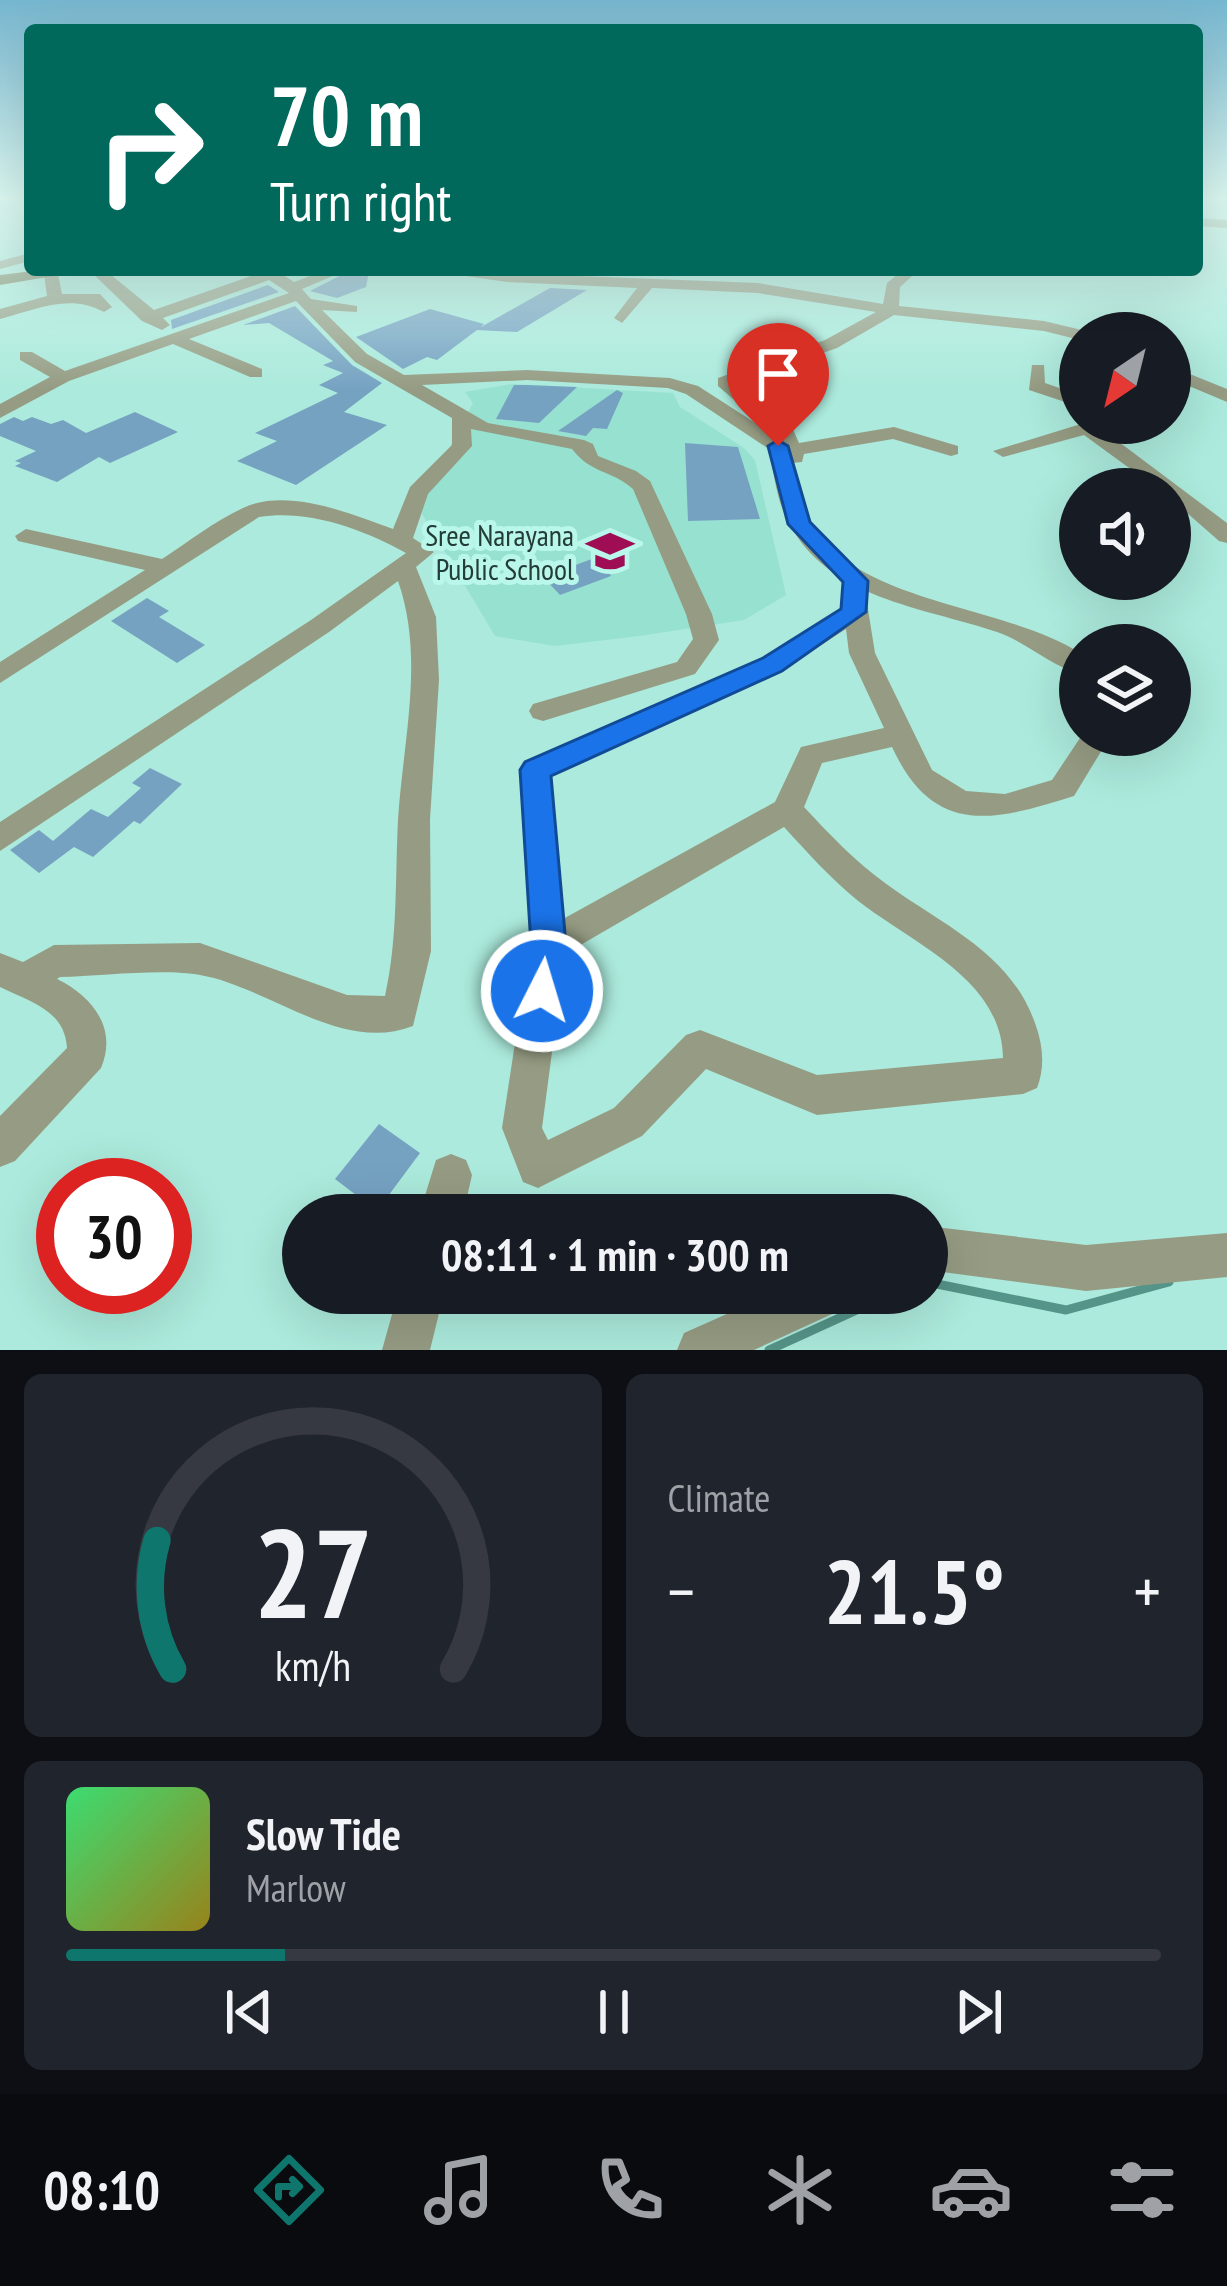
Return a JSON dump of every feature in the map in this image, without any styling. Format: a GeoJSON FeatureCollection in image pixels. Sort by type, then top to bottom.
{"type":"FeatureCollection","features":[{"type":"Feature","properties":{"kind":"main road"},"geometry":{"type":"LineString","coordinates":[[0,280],[34,276]]}},
{"type":"Feature","properties":{"kind":"street"},"geometry":{"type":"LineString","coordinates":[[51,276],[55,299]]}},
{"type":"Feature","properties":{"kind":"street"},"geometry":{"type":"LineString","coordinates":[[102,276],[148,318],[256,373]]}},
{"type":"Feature","properties":{"kind":"street"},"geometry":{"type":"LineString","coordinates":[[148,318],[256,276]]}},
{"type":"Feature","properties":{"kind":"street"},"geometry":{"type":"LineString","coordinates":[[272,276],[299,295],[361,358],[397,373],[483,428],[577,444],[586,448],[590,460],[629,475],[642,486],[706,640],[686,668],[544,710]]}},
{"type":"Feature","properties":{"kind":"street"},"geometry":{"type":"LineString","coordinates":[[0,412],[63,377],[299,295],[330,276]]}},
{"type":"Feature","properties":{"kind":"street"},"geometry":{"type":"LineString","coordinates":[[514,276],[758,289],[1059,330]]}},
{"type":"Feature","properties":{"kind":"street"},"geometry":{"type":"LineString","coordinates":[[891,310],[892,286],[904,276]]}},
{"type":"Feature","properties":{"kind":"street"},"geometry":{"type":"LineString","coordinates":[[582,304],[596,282]]}},
{"type":"Feature","properties":{"kind":"street"},"geometry":{"type":"LineString","coordinates":[[622,318],[648,284]]}},
{"type":"Feature","properties":{"kind":"street"},"geometry":{"type":"LineString","coordinates":[[710,287],[713,310]]}},
{"type":"Feature","properties":{"kind":"street"},"geometry":{"type":"LineString","coordinates":[[299,295],[351,309]]}},
{"type":"Feature","properties":{"kind":"street"},"geometry":{"type":"LineString","coordinates":[[0,314],[55,299],[95,297],[104,307]]}},
{"type":"Feature","properties":{"kind":"street"},"geometry":{"type":"LineString","coordinates":[[23,309],[48,321]]}},
{"type":"Feature","properties":{"kind":"street"},"geometry":{"type":"LineString","coordinates":[[891,310],[843,339],[724,382],[784,429],[796,460],[894,433],[951,450]]}},
{"type":"Feature","properties":{"kind":"street"},"geometry":{"type":"LineString","coordinates":[[26,356],[63,377]]}},
{"type":"Feature","properties":{"kind":"street"},"geometry":{"type":"LineString","coordinates":[[1038,369],[1035,386],[1059,394]]}},
{"type":"Feature","properties":{"kind":"street"},"geometry":{"type":"LineString","coordinates":[[397,373],[527,375],[683,386],[778,446],[799,524],[854,597],[862,653],[921,778],[960,802],[1005,806],[1063,788],[1084,756]]}},
{"type":"Feature","properties":{"kind":"street"},"geometry":{"type":"LineString","coordinates":[[1191,380],[1227,396]]}},
{"type":"Feature","properties":{"kind":"street"},"geometry":{"type":"LineString","coordinates":[[12,975],[54,962],[200,959],[347,1012],[400,1014],[413,951],[414,819],[425,680],[423,617],[403,554],[418,492],[462,446],[461,415]]}},
{"type":"Feature","properties":{"kind":"street"},"geometry":{"type":"LineString","coordinates":[[1003,451],[1059,436]]}},
{"type":"Feature","properties":{"kind":"street"},"geometry":{"type":"LineString","coordinates":[[1118,444],[1227,536]]}},
{"type":"Feature","properties":{"kind":"street"},"geometry":{"type":"LineString","coordinates":[[0,674],[242,517],[268,507],[328,518],[403,554]]}},
{"type":"Feature","properties":{"kind":"street"},"geometry":{"type":"LineString","coordinates":[[26,536],[165,568]]}},
{"type":"Feature","properties":{"kind":"street"},"geometry":{"type":"LineString","coordinates":[[0,838],[403,554]]}},
{"type":"Feature","properties":{"kind":"street"},"geometry":{"type":"LineString","coordinates":[[787,811],[840,867],[966,957],[1002,991],[1026,1042],[1022,1075],[817,1095],[700,1048],[628,1122],[538,1167],[522,1128],[548,945],[536,770],[772,665],[854,597],[1014,626],[1059,652]]}},
{"type":"Feature","properties":{"kind":"street"},"geometry":{"type":"LineString","coordinates":[[548,945],[787,811],[811,755],[901,735]]}},
{"type":"Feature","properties":{"kind":"street"},"geometry":{"type":"LineString","coordinates":[[0,1146],[87,1055],[85,1024],[69,1003],[12,975]]}},
{"type":"Feature","properties":{"kind":"street"},"geometry":{"type":"LineString","coordinates":[[948,1251],[1086,1268],[1227,1255]]}},
{"type":"Feature","properties":{"kind":"street"},"geometry":{"type":"LineString","coordinates":[[406,1350],[415,1314]]}},
{"type":"Feature","properties":{"kind":"street"},"geometry":{"type":"LineString","coordinates":[[701,1350],[780,1314]]}},
{"type":"Feature","properties":{"kind":"shaded area","name":"Sree Narayana Public School"},"geometry":{"type":"Polygon","coordinates":[[[512,384],[673,393],[680,407],[755,460],[786,595],[744,620],[639,636],[555,646],[495,636],[418,507],[473,403],[465,392],[512,384]]]}},
{"type":"Feature","properties":{"kind":"building"},"geometry":{"type":"Polygon","coordinates":[[[339,276],[368,276],[366,287],[337,298],[310,291],[339,276]]]}},
{"type":"Feature","properties":{"kind":"building"},"geometry":{"type":"Polygon","coordinates":[[[268,285],[279,292],[172,329],[171,320],[268,285]]]}},
{"type":"Feature","properties":{"kind":"building"},"geometry":{"type":"Polygon","coordinates":[[[550,288],[587,290],[517,332],[477,330],[437,360],[427,357],[403,369],[356,337],[430,309],[484,324],[481,327],[550,288]]]}},
{"type":"Feature","properties":{"kind":"building"},"geometry":{"type":"Polygon","coordinates":[[[295,306],[352,365],[382,383],[344,412],[387,425],[296,485],[237,461],[277,441],[255,433],[338,393],[319,385],[343,373],[323,365],[333,361],[269,323],[243,325],[295,306]]]}},
{"type":"Feature","properties":{"kind":"building"},"geometry":{"type":"Polygon","coordinates":[[[514,385],[577,387],[539,423],[496,419],[514,385]]]}},
{"type":"Feature","properties":{"kind":"building"},"geometry":{"type":"Polygon","coordinates":[[[617,390],[623,393],[607,429],[593,428],[586,436],[558,431],[617,390]]]}},
{"type":"Feature","properties":{"kind":"building"},"geometry":{"type":"Polygon","coordinates":[[[135,412],[178,432],[110,463],[99,457],[57,482],[15,466],[21,463],[15,461],[36,451],[0,436],[0,424],[14,417],[51,424],[63,420],[86,433],[135,412]]]}},
{"type":"Feature","properties":{"kind":"building"},"geometry":{"type":"Polygon","coordinates":[[[685,443],[738,447],[760,519],[688,521],[685,443]]]}},
{"type":"Feature","properties":{"kind":"building"},"geometry":{"type":"Polygon","coordinates":[[[600,556],[611,576],[560,595],[543,577],[600,556]]]}},
{"type":"Feature","properties":{"kind":"building"},"geometry":{"type":"Polygon","coordinates":[[[147,598],[169,611],[159,617],[205,645],[177,663],[111,621],[147,598]]]}},
{"type":"Feature","properties":{"kind":"building"},"geometry":{"type":"Polygon","coordinates":[[[150,768],[182,784],[140,824],[134,821],[93,857],[74,847],[39,873],[10,850],[39,830],[53,841],[91,809],[108,817],[141,788],[132,783],[150,768]]]}},
{"type":"Feature","properties":{"kind":"building"},"geometry":{"type":"Polygon","coordinates":[[[379,1124],[420,1153],[390,1194],[355,1194],[335,1179],[379,1124]]]}},
{"type":"Feature","properties":{"kind":"waterway"},"geometry":{"type":"LineString","coordinates":[[948,1286],[1066,1310],[1169,1282]]}},
{"type":"Feature","properties":{"kind":"waterway"},"geometry":{"type":"LineString","coordinates":[[769,1350],[848,1314]]}},
{"type":"Feature","properties":{"kind":"place","name":"Sree Narayana Public School"},"geometry":{"type":"Point","coordinates":[610,551]}},
{"type":"Feature","properties":{"kind":"route"},"geometry":{"type":"LineString","coordinates":[[542,991],[548,945],[536,770],[772,665],[854,612],[855,581],[799,524],[778,446]]}}]}
